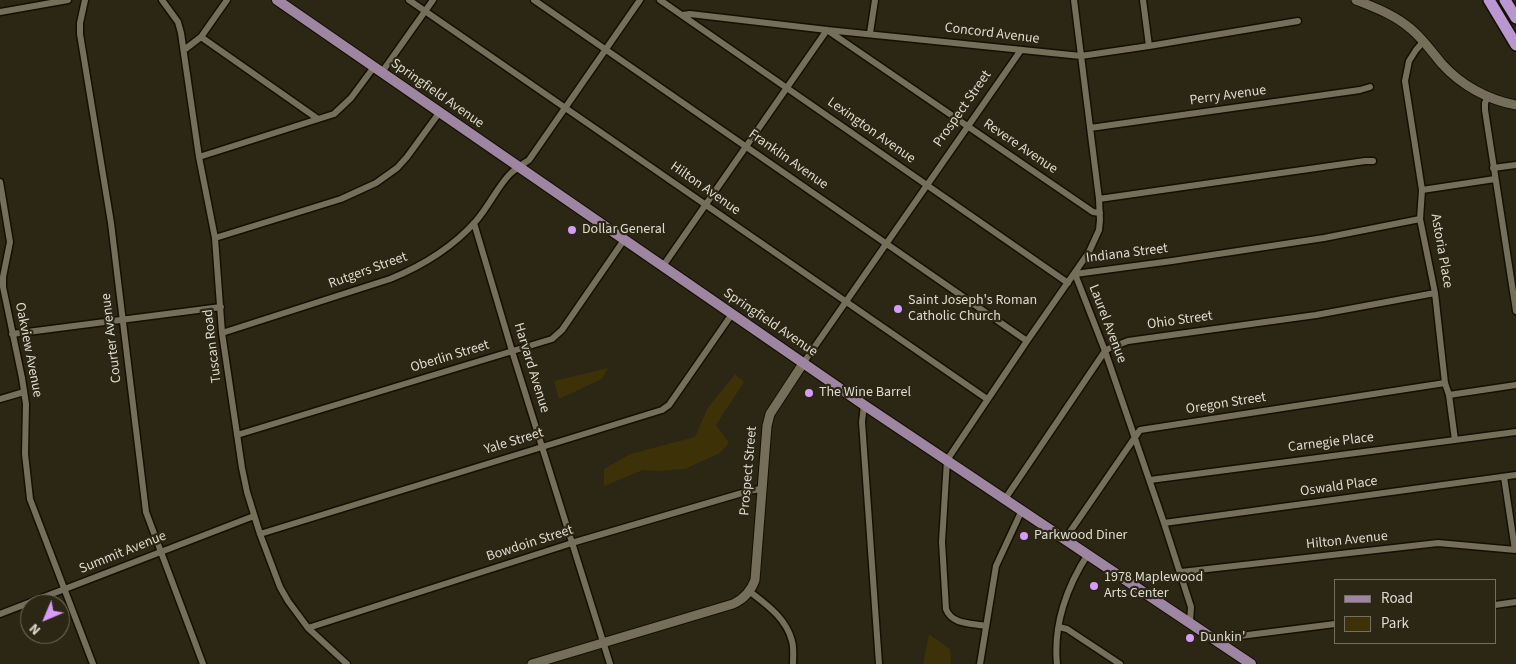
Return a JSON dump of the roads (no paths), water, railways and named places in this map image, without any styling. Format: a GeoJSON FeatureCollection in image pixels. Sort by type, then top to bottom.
{"type":"FeatureCollection","features":[{"type":"Feature","properties":{"kind":"highway"},"geometry":{"type":"LineString","coordinates":[[1489,0],[1516,45]]}},
{"type":"Feature","properties":{"kind":"highway"},"geometry":{"type":"LineString","coordinates":[[1505,0],[1516,18]]}},
{"type":"Feature","properties":{"kind":"main road","name":"Springfield Avenue"},"geometry":{"type":"LineString","coordinates":[[277,0],[864,405],[1250,663]]}},
{"type":"Feature","properties":{"kind":"street"},"geometry":{"type":"LineString","coordinates":[[0,12],[68,0]]}},
{"type":"Feature","properties":{"kind":"street","name":"Courter Avenue"},"geometry":{"type":"LineString","coordinates":[[85,0],[80,34],[111,223],[146,512],[204,664]]}},
{"type":"Feature","properties":{"kind":"street","name":"Tuscan Road"},"geometry":{"type":"LineString","coordinates":[[162,0],[178,22],[184,50],[199,157],[215,238],[222,333],[242,468],[254,516],[280,587],[288,601],[308,628],[347,664]]}},
{"type":"Feature","properties":{"kind":"street"},"geometry":{"type":"LineString","coordinates":[[184,50],[202,37],[227,0]]}},
{"type":"Feature","properties":{"kind":"street","name":"Hilton Avenue"},"geometry":{"type":"LineString","coordinates":[[409,0],[987,399]]}},
{"type":"Feature","properties":{"kind":"street"},"geometry":{"type":"LineString","coordinates":[[199,157],[334,114],[341,109],[378,69],[433,0]]}},
{"type":"Feature","properties":{"kind":"street","name":"Franklin Avenue"},"geometry":{"type":"LineString","coordinates":[[534,0],[1027,341]]}},
{"type":"Feature","properties":{"kind":"street","name":"Rutgers Street"},"geometry":{"type":"LineString","coordinates":[[222,333],[390,279],[412,270],[455,241],[488,207],[510,173],[530,160],[640,0]]}},
{"type":"Feature","properties":{"kind":"street","name":"Lexington Avenue"},"geometry":{"type":"LineString","coordinates":[[660,0],[1068,283]]}},
{"type":"Feature","properties":{"kind":"street"},"geometry":{"type":"LineString","coordinates":[[870,33],[875,0]]}},
{"type":"Feature","properties":{"kind":"street","name":"Laurel Avenue"},"geometry":{"type":"LineString","coordinates":[[1074,0],[1100,199],[1096,237],[1075,274],[1135,436],[1181,572],[1191,607],[1190,622]]}},
{"type":"Feature","properties":{"kind":"street"},"geometry":{"type":"LineString","coordinates":[[1143,0],[1149,46]]}},
{"type":"Feature","properties":{"kind":"street"},"geometry":{"type":"LineString","coordinates":[[1356,0],[1395,18],[1412,30],[1452,73],[1471,87],[1488,96],[1516,105]]}},
{"type":"Feature","properties":{"kind":"street","name":"Concord Avenue"},"geometry":{"type":"LineString","coordinates":[[682,15],[690,14],[1081,56],[1298,21]]}},
{"type":"Feature","properties":{"kind":"street"},"geometry":{"type":"LineString","coordinates":[[663,266],[828,30]]}},
{"type":"Feature","properties":{"kind":"street","name":"Revere Avenue"},"geometry":{"type":"LineString","coordinates":[[828,30],[1093,212],[1100,213]]}},
{"type":"Feature","properties":{"kind":"street"},"geometry":{"type":"LineString","coordinates":[[202,37],[318,119]]}},
{"type":"Feature","properties":{"kind":"street","name":"Astoria Place"},"geometry":{"type":"LineString","coordinates":[[1423,42],[1409,61],[1406,80],[1422,190],[1420,219],[1435,293],[1445,382],[1449,395],[1455,440]]}},
{"type":"Feature","properties":{"kind":"street","name":"Prospect Street"},"geometry":{"type":"LineString","coordinates":[[749,591],[755,580],[761,489],[767,426],[770,414],[804,362],[1021,50]]}},
{"type":"Feature","properties":{"kind":"street","name":"Perry Avenue"},"geometry":{"type":"LineString","coordinates":[[1090,128],[1360,90],[1370,86]]}},
{"type":"Feature","properties":{"kind":"street"},"geometry":{"type":"LineString","coordinates":[[1488,96],[1485,110],[1516,311]]}},
{"type":"Feature","properties":{"kind":"street"},"geometry":{"type":"LineString","coordinates":[[215,238],[341,199],[376,183],[397,168],[408,157],[439,113]]}},
{"type":"Feature","properties":{"kind":"street"},"geometry":{"type":"LineString","coordinates":[[1100,199],[1373,161]]}},
{"type":"Feature","properties":{"kind":"street"},"geometry":{"type":"LineString","coordinates":[[1493,168],[1516,165]]}},
{"type":"Feature","properties":{"kind":"street"},"geometry":{"type":"LineString","coordinates":[[1422,190],[1495,180]]}},
{"type":"Feature","properties":{"kind":"street","name":"Oakview Avenue"},"geometry":{"type":"LineString","coordinates":[[0,182],[10,242],[2,287],[26,404],[25,454],[30,499],[93,664]]}},
{"type":"Feature","properties":{"kind":"street","name":"Indiana Street"},"geometry":{"type":"LineString","coordinates":[[946,460],[1075,274],[1324,238],[1420,219]]}},
{"type":"Feature","properties":{"kind":"street","name":"Harvard Avenue"},"geometry":{"type":"LineString","coordinates":[[474,223],[610,664]]}},
{"type":"Feature","properties":{"kind":"street","name":"Oberlin Street"},"geometry":{"type":"LineString","coordinates":[[237,434],[552,339],[562,330],[624,240]]}},
{"type":"Feature","properties":{"kind":"street","name":"Ohio Street"},"geometry":{"type":"LineString","coordinates":[[1105,352],[1128,341],[1316,315],[1435,293]]}},
{"type":"Feature","properties":{"kind":"street"},"geometry":{"type":"LineString","coordinates":[[12,334],[221,307]]}},
{"type":"Feature","properties":{"kind":"street","name":"Yale Street"},"geometry":{"type":"LineString","coordinates":[[260,534],[662,410],[669,405],[732,314]]}},
{"type":"Feature","properties":{"kind":"street"},"geometry":{"type":"LineString","coordinates":[[1005,499],[1105,352]]}},
{"type":"Feature","properties":{"kind":"street","name":"Oregon Street"},"geometry":{"type":"LineString","coordinates":[[1135,436],[1140,430],[1445,382]]}},
{"type":"Feature","properties":{"kind":"street"},"geometry":{"type":"LineString","coordinates":[[1449,395],[1516,385]]}},
{"type":"Feature","properties":{"kind":"street"},"geometry":{"type":"LineString","coordinates":[[0,399],[24,392]]}},
{"type":"Feature","properties":{"kind":"street"},"geometry":{"type":"LineString","coordinates":[[864,405],[862,422],[879,664]]}},
{"type":"Feature","properties":{"kind":"street","name":"Carnegie Place"},"geometry":{"type":"LineString","coordinates":[[1150,480],[1516,432]]}},
{"type":"Feature","properties":{"kind":"street"},"geometry":{"type":"LineString","coordinates":[[1065,539],[1135,436]]}},
{"type":"Feature","properties":{"kind":"street"},"geometry":{"type":"LineString","coordinates":[[946,460],[942,542],[946,609],[949,616],[956,621],[986,626]]}},
{"type":"Feature","properties":{"kind":"street","name":"Oswald Place"},"geometry":{"type":"LineString","coordinates":[[1164,523],[1516,475]]}},
{"type":"Feature","properties":{"kind":"street"},"geometry":{"type":"LineString","coordinates":[[1504,477],[1516,550]]}},
{"type":"Feature","properties":{"kind":"street","name":"Bowdoin Street"},"geometry":{"type":"LineString","coordinates":[[308,628],[572,543],[749,490],[761,489]]}},
{"type":"Feature","properties":{"kind":"street"},"geometry":{"type":"LineString","coordinates":[[980,664],[996,566],[1022,510]]}},
{"type":"Feature","properties":{"kind":"street","name":"Summit Avenue"},"geometry":{"type":"LineString","coordinates":[[0,614],[254,516]]}},
{"type":"Feature","properties":{"kind":"street","name":"Hilton Avenue"},"geometry":{"type":"LineString","coordinates":[[1181,572],[1438,543],[1516,550]]}},
{"type":"Feature","properties":{"kind":"street"},"geometry":{"type":"LineString","coordinates":[[1057,664],[1056,646],[1063,606],[1078,571],[1088,554]]}},
{"type":"Feature","properties":{"kind":"street"},"geometry":{"type":"LineString","coordinates":[[532,664],[733,604],[741,600],[749,591],[777,614],[787,627],[792,642],[794,664]]}},
{"type":"Feature","properties":{"kind":"street"},"geometry":{"type":"LineString","coordinates":[[1496,605],[1516,602]]}},
{"type":"Feature","properties":{"kind":"street"},"geometry":{"type":"LineString","coordinates":[[1217,641],[1232,636],[1334,624]]}},
{"type":"Feature","properties":{"kind":"street"},"geometry":{"type":"LineString","coordinates":[[1059,627],[1067,629],[1120,664]]}},
{"type":"Feature","properties":{"kind":"place","name":"Dollar General"},"geometry":{"type":"Point","coordinates":[572,230]}},
{"type":"Feature","properties":{"kind":"place","name":"Saint Joseph's Roman Catholic Church"},"geometry":{"type":"Point","coordinates":[898,309]}},
{"type":"Feature","properties":{"kind":"place","name":"The Wine Barrel"},"geometry":{"type":"Point","coordinates":[809,393]}},
{"type":"Feature","properties":{"kind":"place","name":"Parkwood Diner"},"geometry":{"type":"Point","coordinates":[1024,536]}},
{"type":"Feature","properties":{"kind":"place","name":"1978 Maplewood Arts Center"},"geometry":{"type":"Point","coordinates":[1094,586]}},
{"type":"Feature","properties":{"kind":"place","name":"Dunkin'"},"geometry":{"type":"Point","coordinates":[1190,638]}}]}
